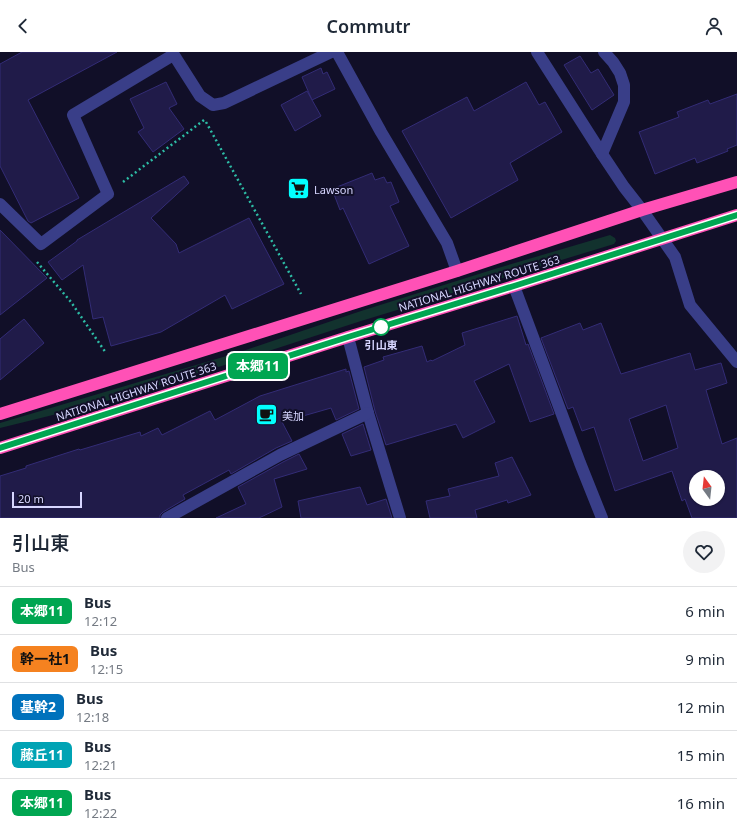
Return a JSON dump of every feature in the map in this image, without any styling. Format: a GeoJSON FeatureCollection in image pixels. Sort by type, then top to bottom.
{"type":"FeatureCollection","features":[{"type":"Feature","properties":{"kind":"highway","name":"NATIONAL HIGHWAY ROUTE 363"},"geometry":{"type":"LineString","coordinates":[[0,413],[457,270],[642,210],[737,182]]}},
{"type":"Feature","properties":{"kind":"highway","name":"NATIONAL HIGHWAY ROUTE 363"},"geometry":{"type":"LineString","coordinates":[[0,448],[737,215]]}},
{"type":"Feature","properties":{"kind":"street"},"geometry":{"type":"LineString","coordinates":[[0,204],[40,244],[108,194],[73,115],[172,53],[200,96],[213,105],[224,103],[331,52]]}},
{"type":"Feature","properties":{"kind":"street"},"geometry":{"type":"LineString","coordinates":[[337,52],[381,132],[447,243],[457,270]]}},
{"type":"Feature","properties":{"kind":"street"},"geometry":{"type":"LineString","coordinates":[[537,52],[602,154],[675,258],[690,305],[737,362]]}},
{"type":"Feature","properties":{"kind":"street"},"geometry":{"type":"LineString","coordinates":[[602,154],[624,102],[624,85],[620,73],[604,52]]}},
{"type":"Feature","properties":{"kind":"street"},"geometry":{"type":"LineString","coordinates":[[514,286],[602,518]]}},
{"type":"Feature","properties":{"kind":"street"},"geometry":{"type":"LineString","coordinates":[[348,337],[368,413],[400,518]]}},
{"type":"Feature","properties":{"kind":"street"},"geometry":{"type":"LineString","coordinates":[[167,518],[280,454],[368,413]]}},
{"type":"Feature","properties":{"kind":"path"},"geometry":{"type":"LineString","coordinates":[[108,194],[204,119],[213,105]]}},
{"type":"Feature","properties":{"kind":"path"},"geometry":{"type":"LineString","coordinates":[[204,119],[301,294]]}},
{"type":"Feature","properties":{"kind":"path"},"geometry":{"type":"LineString","coordinates":[[40,244],[32,255],[72,302],[106,353]]}},
{"type":"Feature","properties":{"kind":"green space"},"geometry":{"type":"Polygon","coordinates":[[[610,235],[615,238],[616,241],[614,244],[361,321],[121,397],[0,428],[0,423],[240,352],[361,311],[610,235]]]}},
{"type":"Feature","properties":{"kind":"building"},"geometry":{"type":"Polygon","coordinates":[[[22,52],[117,52],[28,100],[79,198],[31,223],[28,221],[0,166],[0,64],[22,52]]]}},
{"type":"Feature","properties":{"kind":"building"},"geometry":{"type":"Polygon","coordinates":[[[580,56],[591,73],[598,69],[614,95],[592,110],[564,65],[580,56]]]}},
{"type":"Feature","properties":{"kind":"building"},"geometry":{"type":"Polygon","coordinates":[[[321,68],[323,74],[327,72],[335,89],[312,100],[302,77],[321,68]]]}},
{"type":"Feature","properties":{"kind":"building"},"geometry":{"type":"Polygon","coordinates":[[[166,82],[177,104],[169,108],[184,129],[153,152],[138,132],[144,128],[130,99],[166,82]]]}},
{"type":"Feature","properties":{"kind":"building"},"geometry":{"type":"Polygon","coordinates":[[[526,82],[539,105],[545,102],[562,132],[510,163],[518,180],[451,218],[402,131],[467,97],[474,111],[526,82]]]}},
{"type":"Feature","properties":{"kind":"building"},"geometry":{"type":"Polygon","coordinates":[[[307,91],[321,116],[295,131],[281,105],[307,91]]]}},
{"type":"Feature","properties":{"kind":"building"},"geometry":{"type":"Polygon","coordinates":[[[737,94],[737,145],[727,149],[728,151],[697,163],[695,158],[655,174],[639,132],[679,117],[677,112],[708,100],[710,104],[737,94]]]}},
{"type":"Feature","properties":{"kind":"building"},"geometry":{"type":"Polygon","coordinates":[[[372,173],[375,180],[384,177],[387,183],[391,182],[399,202],[390,206],[409,246],[369,264],[343,208],[340,210],[332,189],[372,173]]]}},
{"type":"Feature","properties":{"kind":"building"},"geometry":{"type":"Polygon","coordinates":[[[184,176],[189,183],[151,218],[176,244],[179,253],[249,218],[284,284],[232,309],[225,295],[161,332],[111,346],[103,317],[93,319],[83,265],[62,280],[48,262],[77,240],[184,176]]]}},
{"type":"Feature","properties":{"kind":"building"},"geometry":{"type":"Polygon","coordinates":[[[0,230],[47,278],[0,315],[0,230]]]}},
{"type":"Feature","properties":{"kind":"building"},"geometry":{"type":"Polygon","coordinates":[[[517,316],[526,345],[528,344],[554,414],[530,422],[509,364],[474,381],[495,422],[463,438],[456,424],[386,445],[375,411],[364,367],[384,360],[383,357],[422,346],[427,362],[432,361],[465,345],[462,333],[517,316]]]}},
{"type":"Feature","properties":{"kind":"building"},"geometry":{"type":"Polygon","coordinates":[[[24,319],[44,343],[0,380],[0,339],[24,319]]]}},
{"type":"Feature","properties":{"kind":"building"},"geometry":{"type":"Polygon","coordinates":[[[580,323],[583,330],[601,323],[621,374],[690,353],[695,370],[721,363],[727,383],[706,390],[722,444],[737,438],[737,518],[692,518],[685,499],[682,501],[672,471],[615,491],[594,427],[582,431],[573,407],[568,409],[541,338],[580,323]],[[666,405],[629,419],[643,461],[678,448],[666,405]]]}},
{"type":"Feature","properties":{"kind":"building"},"geometry":{"type":"Polygon","coordinates":[[[346,369],[346,372],[349,371],[359,409],[336,420],[331,408],[282,422],[292,441],[276,448],[231,474],[229,470],[183,495],[185,499],[163,512],[160,515],[160,518],[0,518],[0,476],[79,449],[80,450],[140,432],[141,436],[158,428],[162,435],[210,411],[215,420],[260,396],[346,369]]]}},
{"type":"Feature","properties":{"kind":"building"},"geometry":{"type":"Polygon","coordinates":[[[363,424],[371,450],[351,456],[342,434],[363,424]]]}},
{"type":"Feature","properties":{"kind":"building"},"geometry":{"type":"Polygon","coordinates":[[[299,454],[307,469],[274,479],[282,507],[259,518],[216,518],[246,504],[238,487],[299,454]]]}},
{"type":"Feature","properties":{"kind":"building"},"geometry":{"type":"Polygon","coordinates":[[[512,457],[531,495],[508,503],[507,500],[475,510],[477,518],[430,518],[426,501],[450,496],[448,489],[499,476],[495,463],[512,457]]]}},
{"type":"Feature","properties":{"kind":"building"},"geometry":{"type":"Polygon","coordinates":[[[360,487],[367,505],[386,499],[392,518],[301,518],[298,501],[360,487]]]}},
{"type":"Feature","properties":{"kind":"bus line","name":"本郷11"},"geometry":{"type":"LineString","coordinates":[[0,448],[737,215]]}},
{"type":"Feature","properties":{"kind":"place","name":"Lawson"},"geometry":{"type":"Point","coordinates":[299,189]}},
{"type":"Feature","properties":{"kind":"place","name":"引山東"},"geometry":{"type":"Point","coordinates":[381,327]}},
{"type":"Feature","properties":{"kind":"place","name":"美加"},"geometry":{"type":"Point","coordinates":[267,415]}}]}
